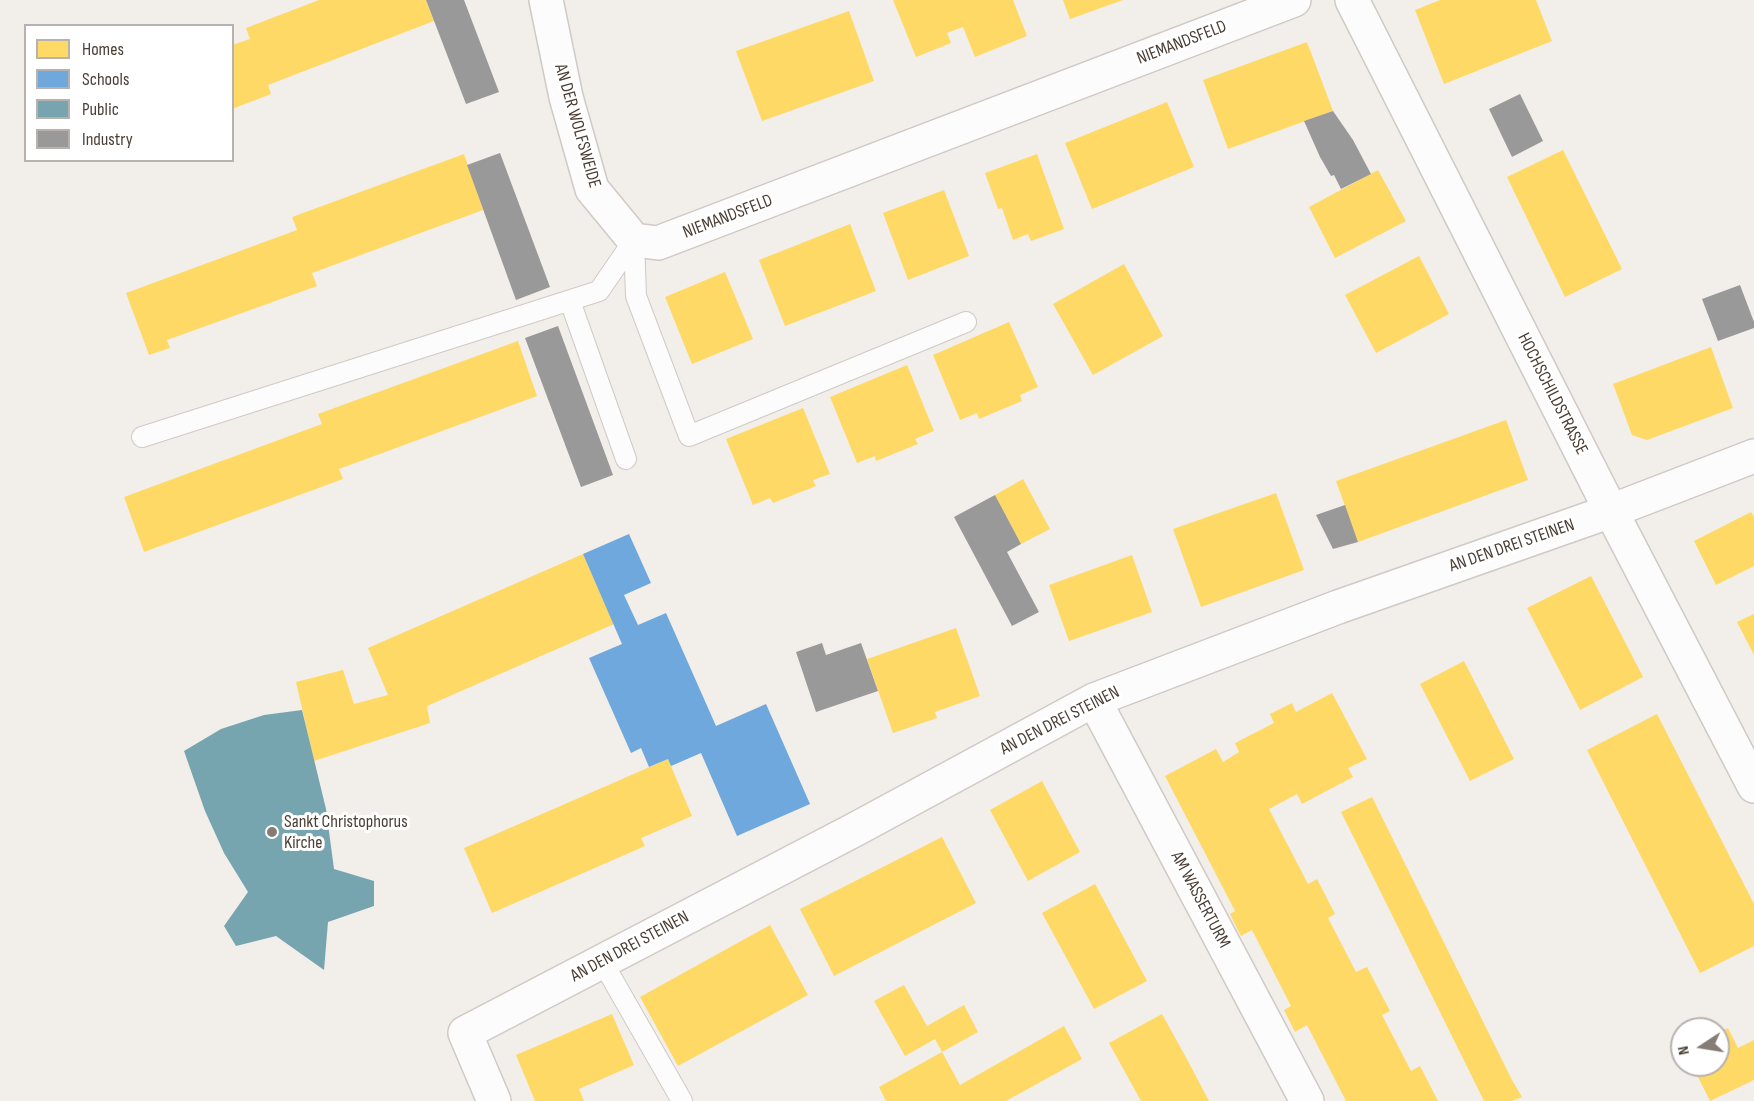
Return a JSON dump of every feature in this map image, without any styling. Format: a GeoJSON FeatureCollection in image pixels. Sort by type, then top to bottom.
{"type":"FeatureCollection","features":[{"type":"Feature","properties":{"kind":"street","name":"AN DER WOLFSWEIDE"},"geometry":{"type":"LineString","coordinates":[[546,0],[566,97],[592,189],[634,240]]}},
{"type":"Feature","properties":{"kind":"street","name":"NIEMANDSFELD"},"geometry":{"type":"LineString","coordinates":[[634,240],[658,243],[1293,0]]}},
{"type":"Feature","properties":{"kind":"street","name":"HOCHSCHILDSTRASSE"},"geometry":{"type":"LineString","coordinates":[[1352,0],[1611,511],[1754,786]]}},
{"type":"Feature","properties":{"kind":"street","name":"AN DEN DREI STEINEN"},"geometry":{"type":"LineString","coordinates":[[494,1101],[465,1033],[856,829],[1094,700],[1338,607],[1611,511],[1754,456]]}},
{"type":"Feature","properties":{"kind":"street","name":"AM WASSERTURM"},"geometry":{"type":"LineString","coordinates":[[1094,700],[1307,1101]]}},
{"type":"Feature","properties":{"kind":"lane"},"geometry":{"type":"LineString","coordinates":[[142,437],[599,291],[634,240]]}},
{"type":"Feature","properties":{"kind":"lane"},"geometry":{"type":"LineString","coordinates":[[634,240],[636,296],[689,436],[966,322]]}},
{"type":"Feature","properties":{"kind":"lane"},"geometry":{"type":"LineString","coordinates":[[570,301],[626,459]]}},
{"type":"Feature","properties":{"kind":"lane"},"geometry":{"type":"LineString","coordinates":[[602,961],[682,1101]]}},
{"type":"Feature","properties":{"kind":"building: Homes"},"geometry":{"type":"Polygon","coordinates":[[[319,0],[426,0],[434,21],[268,85],[271,94],[234,108],[234,44],[250,39],[246,28],[319,0]]]}},
{"type":"Feature","properties":{"kind":"building: Homes"},"geometry":{"type":"Polygon","coordinates":[[[893,0],[1013,0],[1027,36],[975,57],[963,27],[947,33],[951,43],[916,57],[893,0]]]}},
{"type":"Feature","properties":{"kind":"building: Homes"},"geometry":{"type":"Polygon","coordinates":[[[1063,0],[1123,0],[1070,19],[1063,0]]]}},
{"type":"Feature","properties":{"kind":"building: Homes"},"geometry":{"type":"Polygon","coordinates":[[[1440,0],[1536,0],[1552,41],[1444,84],[1415,10],[1440,0]]]}},
{"type":"Feature","properties":{"kind":"building: Homes"},"geometry":{"type":"Polygon","coordinates":[[[849,11],[874,81],[762,121],[736,51],[849,11]]]}},
{"type":"Feature","properties":{"kind":"building: Homes"},"geometry":{"type":"Polygon","coordinates":[[[1307,42],[1333,111],[1228,149],[1203,80],[1307,42]]]}},
{"type":"Feature","properties":{"kind":"building: Homes"},"geometry":{"type":"Polygon","coordinates":[[[1167,102],[1194,167],[1092,209],[1065,143],[1167,102]]]}},
{"type":"Feature","properties":{"kind":"building: Homes"},"geometry":{"type":"Polygon","coordinates":[[[1563,150],[1622,269],[1565,297],[1507,177],[1563,150]]]}},
{"type":"Feature","properties":{"kind":"building: Homes"},"geometry":{"type":"Polygon","coordinates":[[[464,154],[483,210],[312,273],[317,286],[167,340],[170,348],[149,355],[126,293],[297,230],[292,217],[464,154]]]}},
{"type":"Feature","properties":{"kind":"building: Homes"},"geometry":{"type":"Polygon","coordinates":[[[1037,154],[1064,229],[1031,241],[1028,234],[1013,240],[1002,208],[998,209],[985,173],[1037,154]]]}},
{"type":"Feature","properties":{"kind":"building: Homes"},"geometry":{"type":"Polygon","coordinates":[[[1378,170],[1406,221],[1335,258],[1309,207],[1378,170]]]}},
{"type":"Feature","properties":{"kind":"building: Homes"},"geometry":{"type":"Polygon","coordinates":[[[944,190],[969,256],[908,280],[883,213],[944,190]]]}},
{"type":"Feature","properties":{"kind":"building: Homes"},"geometry":{"type":"Polygon","coordinates":[[[850,224],[876,291],[785,326],[759,260],[850,224]]]}},
{"type":"Feature","properties":{"kind":"building: Homes"},"geometry":{"type":"Polygon","coordinates":[[[1419,256],[1449,314],[1376,353],[1345,295],[1419,256]]]}},
{"type":"Feature","properties":{"kind":"building: Homes"},"geometry":{"type":"Polygon","coordinates":[[[1124,264],[1163,336],[1093,375],[1053,304],[1124,264]]]}},
{"type":"Feature","properties":{"kind":"building: Homes"},"geometry":{"type":"Polygon","coordinates":[[[725,272],[753,339],[692,364],[665,297],[725,272]]]}},
{"type":"Feature","properties":{"kind":"building: Homes"},"geometry":{"type":"Polygon","coordinates":[[[1009,322],[1038,387],[1020,395],[1022,401],[979,419],[977,413],[960,420],[933,355],[1009,322]]]}},
{"type":"Feature","properties":{"kind":"building: Homes"},"geometry":{"type":"Polygon","coordinates":[[[518,341],[537,396],[339,469],[343,479],[144,552],[124,497],[322,424],[318,414],[518,341]]]}},
{"type":"Feature","properties":{"kind":"building: Homes"},"geometry":{"type":"Polygon","coordinates":[[[1711,347],[1733,408],[1647,440],[1632,435],[1613,384],[1711,347]]]}},
{"type":"Feature","properties":{"kind":"building: Homes"},"geometry":{"type":"Polygon","coordinates":[[[907,365],[934,431],[915,439],[918,444],[876,461],[875,456],[857,463],[830,397],[907,365]]]}},
{"type":"Feature","properties":{"kind":"building: Homes"},"geometry":{"type":"Polygon","coordinates":[[[803,408],[830,474],[813,480],[816,486],[773,503],[770,498],[753,505],[726,439],[803,408]]]}},
{"type":"Feature","properties":{"kind":"building: Homes"},"geometry":{"type":"Polygon","coordinates":[[[1506,420],[1528,480],[1358,542],[1336,481],[1506,420]]]}},
{"type":"Feature","properties":{"kind":"building: Homes"},"geometry":{"type":"Polygon","coordinates":[[[1023,479],[1050,529],[1021,544],[995,495],[1023,479]]]}},
{"type":"Feature","properties":{"kind":"building: Homes"},"geometry":{"type":"Polygon","coordinates":[[[1276,493],[1304,570],[1201,607],[1173,529],[1276,493]]]}},
{"type":"Feature","properties":{"kind":"building: Homes"},"geometry":{"type":"Polygon","coordinates":[[[1751,512],[1754,517],[1754,566],[1716,585],[1694,541],[1751,512]]]}},
{"type":"Feature","properties":{"kind":"building: Homes"},"geometry":{"type":"Polygon","coordinates":[[[583,554],[614,624],[427,706],[430,723],[314,761],[296,682],[343,670],[354,704],[388,695],[368,648],[583,554]]]}},
{"type":"Feature","properties":{"kind":"building: Homes"},"geometry":{"type":"Polygon","coordinates":[[[1132,555],[1152,612],[1069,641],[1049,585],[1132,555]]]}},
{"type":"Feature","properties":{"kind":"building: Homes"},"geometry":{"type":"Polygon","coordinates":[[[1591,576],[1643,677],[1580,710],[1527,608],[1591,576]]]}},
{"type":"Feature","properties":{"kind":"building: Homes"},"geometry":{"type":"Polygon","coordinates":[[[1754,614],[1754,655],[1737,622],[1754,614]]]}},
{"type":"Feature","properties":{"kind":"building: Homes"},"geometry":{"type":"Polygon","coordinates":[[[956,628],[980,696],[935,712],[937,718],[893,733],[867,659],[956,628]]]}},
{"type":"Feature","properties":{"kind":"building: Homes"},"geometry":{"type":"Polygon","coordinates":[[[1464,661],[1514,759],[1470,781],[1420,684],[1464,661]]]}},
{"type":"Feature","properties":{"kind":"building: Homes"},"geometry":{"type":"Polygon","coordinates":[[[1332,693],[1367,759],[1348,768],[1353,777],[1302,804],[1297,794],[1269,809],[1308,884],[1317,879],[1335,914],[1328,918],[1356,972],[1367,967],[1390,1011],[1382,1015],[1411,1071],[1420,1066],[1438,1101],[1346,1101],[1307,1025],[1295,1032],[1284,1010],[1291,1006],[1252,930],[1241,936],[1230,914],[1235,911],[1165,776],[1216,749],[1223,762],[1239,752],[1235,743],[1274,723],[1270,714],[1292,703],[1296,712],[1332,693]]]}},
{"type":"Feature","properties":{"kind":"building: Homes"},"geometry":{"type":"Polygon","coordinates":[[[1657,714],[1754,904],[1754,946],[1700,973],[1587,750],[1657,714]]]}},
{"type":"Feature","properties":{"kind":"building: Homes"},"geometry":{"type":"Polygon","coordinates":[[[668,759],[692,816],[641,838],[645,846],[492,913],[464,848],[668,759]]]}},
{"type":"Feature","properties":{"kind":"building: Homes"},"geometry":{"type":"Polygon","coordinates":[[[1042,781],[1080,852],[1028,881],[990,810],[1042,781]]]}},
{"type":"Feature","properties":{"kind":"building: Homes"},"geometry":{"type":"Polygon","coordinates":[[[1372,797],[1522,1097],[1512,1101],[1484,1101],[1341,812],[1372,797]]]}},
{"type":"Feature","properties":{"kind":"building: Homes"},"geometry":{"type":"Polygon","coordinates":[[[942,837],[976,903],[834,976],[800,909],[942,837]]]}},
{"type":"Feature","properties":{"kind":"building: Homes"},"geometry":{"type":"Polygon","coordinates":[[[1095,884],[1147,981],[1094,1009],[1042,913],[1095,884]]]}},
{"type":"Feature","properties":{"kind":"building: Homes"},"geometry":{"type":"Polygon","coordinates":[[[770,925],[808,995],[678,1066],[640,997],[770,925]]]}},
{"type":"Feature","properties":{"kind":"building: Homes"},"geometry":{"type":"Polygon","coordinates":[[[904,985],[927,1026],[964,1005],[978,1032],[942,1052],[935,1039],[905,1056],[874,1001],[904,985]]]}},
{"type":"Feature","properties":{"kind":"building: Homes"},"geometry":{"type":"Polygon","coordinates":[[[612,1014],[634,1065],[579,1089],[584,1101],[535,1101],[516,1055],[612,1014]]]}},
{"type":"Feature","properties":{"kind":"building: Homes"},"geometry":{"type":"Polygon","coordinates":[[[1162,1014],[1209,1101],[1141,1101],[1109,1043],[1162,1014]]]}},
{"type":"Feature","properties":{"kind":"building: Homes"},"geometry":{"type":"Polygon","coordinates":[[[1064,1026],[1082,1059],[1006,1101],[886,1101],[879,1087],[942,1052],[960,1085],[1064,1026]]]}},
{"type":"Feature","properties":{"kind":"building: Homes"},"geometry":{"type":"Polygon","coordinates":[[[1730,1032],[1738,1048],[1754,1040],[1754,1080],[1710,1101],[1698,1077],[1730,1077],[1730,1032]]]}},
{"type":"Feature","properties":{"kind":"building: Schools"},"geometry":{"type":"Polygon","coordinates":[[[629,534],[651,583],[624,595],[638,625],[666,613],[716,726],[766,704],[810,804],[737,836],[701,753],[671,766],[668,759],[649,767],[641,748],[631,753],[589,658],[622,644],[583,554],[629,534]]]}},
{"type":"Feature","properties":{"kind":"building: Public","name":"Sankt Christophorus Kirche"},"geometry":{"type":"Polygon","coordinates":[[[302,710],[326,809],[334,869],[374,881],[374,906],[328,922],[324,970],[276,936],[236,946],[224,926],[248,892],[224,853],[205,811],[184,751],[221,729],[264,715],[302,710]]]}},
{"type":"Feature","properties":{"kind":"building: Industry"},"geometry":{"type":"Polygon","coordinates":[[[426,0],[464,0],[499,92],[466,104],[426,0]]]}},
{"type":"Feature","properties":{"kind":"building: Industry"},"geometry":{"type":"Polygon","coordinates":[[[1520,94],[1543,141],[1512,157],[1489,109],[1520,94]]]}},
{"type":"Feature","properties":{"kind":"building: Industry"},"geometry":{"type":"Polygon","coordinates":[[[1333,111],[1353,140],[1371,174],[1341,189],[1334,175],[1331,176],[1320,157],[1304,121],[1333,111]]]}},
{"type":"Feature","properties":{"kind":"building: Industry"},"geometry":{"type":"Polygon","coordinates":[[[500,153],[550,287],[516,300],[467,165],[500,153]]]}},
{"type":"Feature","properties":{"kind":"building: Industry"},"geometry":{"type":"Polygon","coordinates":[[[1740,285],[1754,322],[1754,328],[1718,341],[1702,299],[1740,285]]]}},
{"type":"Feature","properties":{"kind":"building: Industry"},"geometry":{"type":"Polygon","coordinates":[[[558,326],[613,475],[581,487],[525,338],[558,326]]]}},
{"type":"Feature","properties":{"kind":"building: Industry"},"geometry":{"type":"Polygon","coordinates":[[[995,495],[1021,544],[1007,552],[1039,612],[1012,626],[954,517],[995,495]]]}},
{"type":"Feature","properties":{"kind":"building: Industry"},"geometry":{"type":"Polygon","coordinates":[[[1345,505],[1358,542],[1333,549],[1316,515],[1345,505]]]}},
{"type":"Feature","properties":{"kind":"building: Industry"},"geometry":{"type":"Polygon","coordinates":[[[822,643],[826,655],[861,643],[878,691],[816,712],[796,652],[822,643]]]}},
{"type":"Feature","properties":{"kind":"place","name":"Sankt Christophorus Kirche"},"geometry":{"type":"Point","coordinates":[272,832]}}]}
